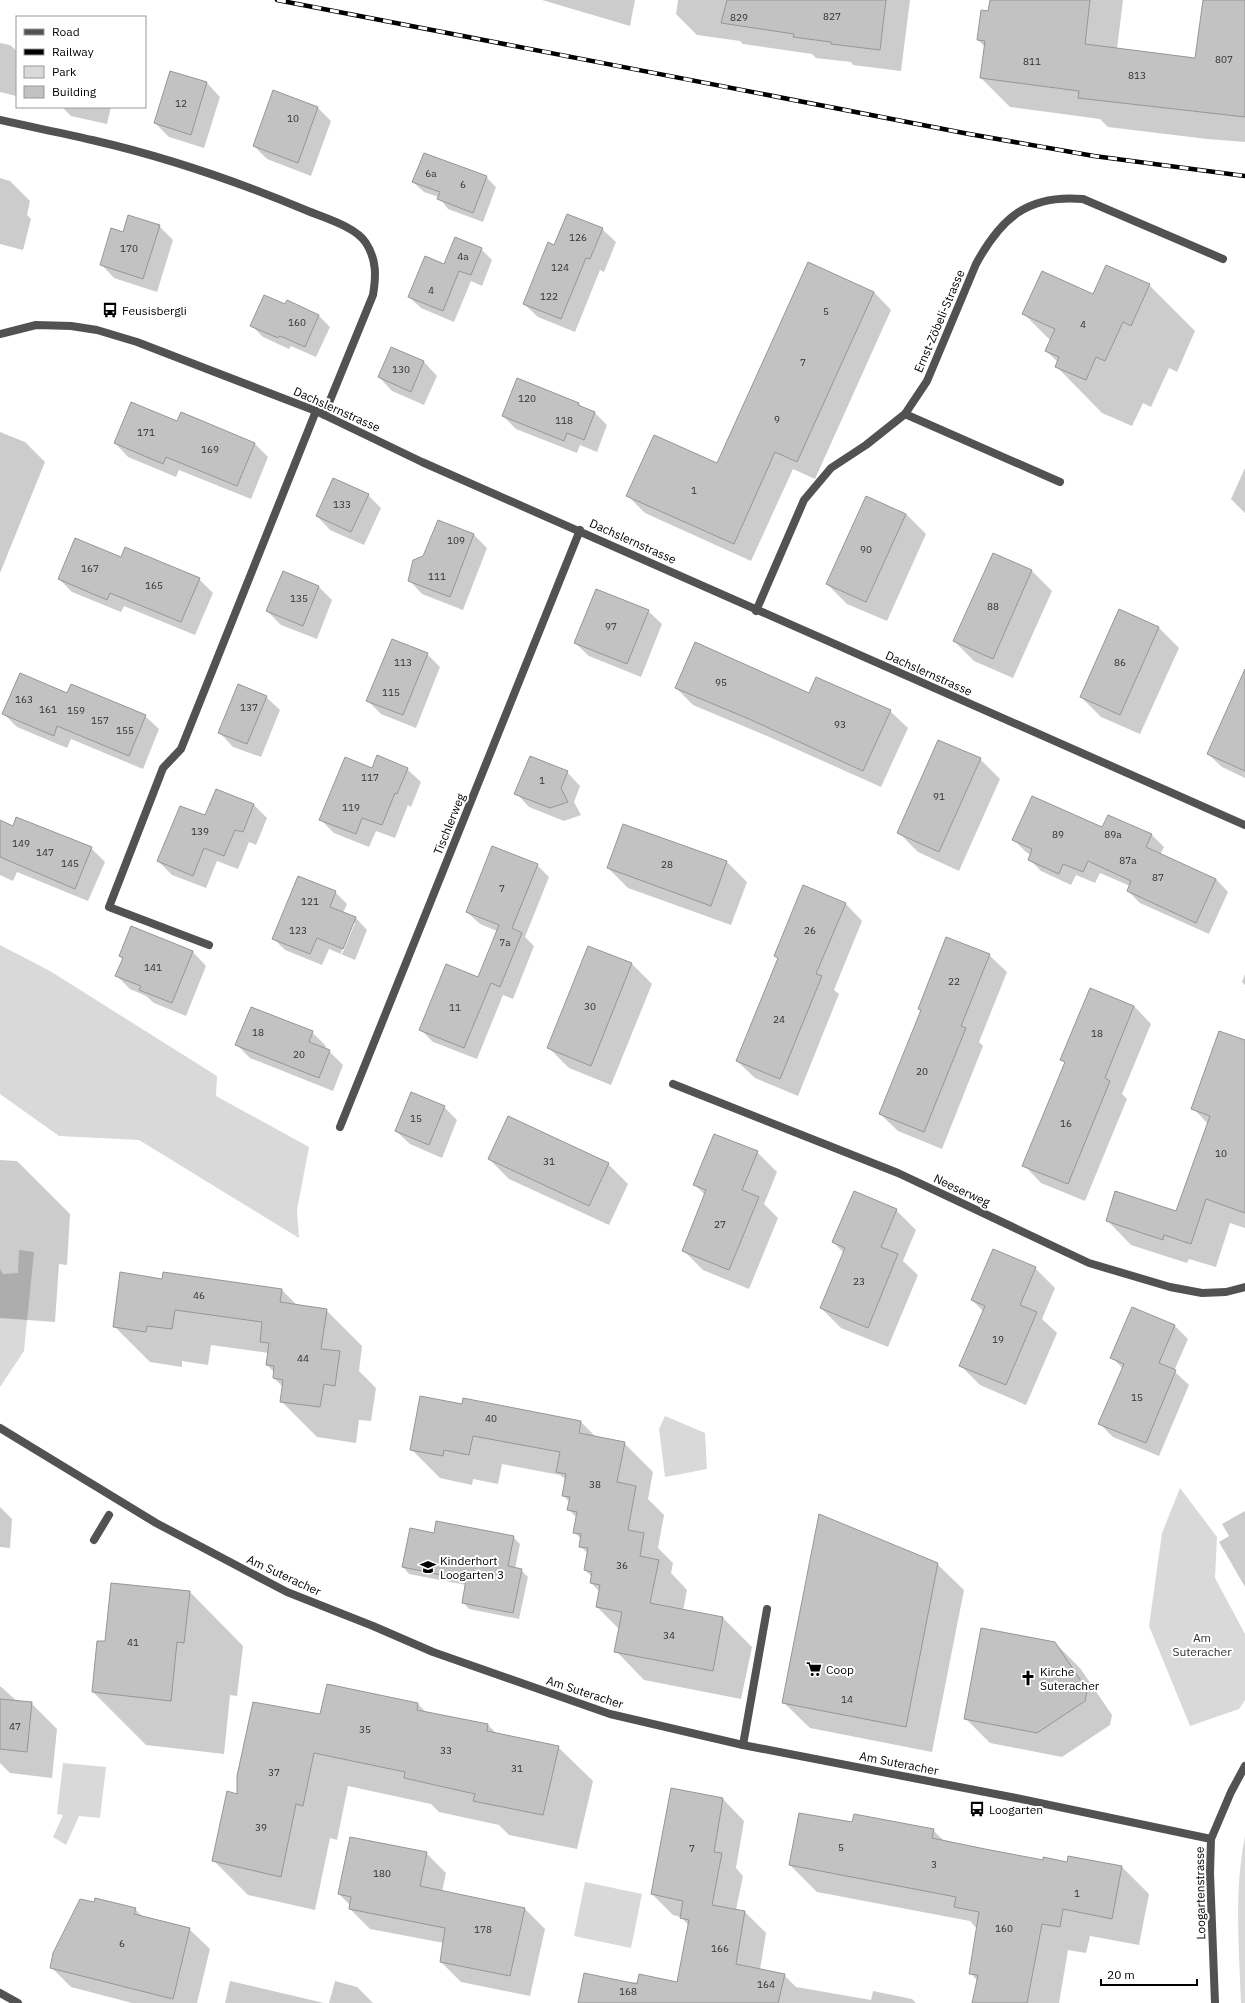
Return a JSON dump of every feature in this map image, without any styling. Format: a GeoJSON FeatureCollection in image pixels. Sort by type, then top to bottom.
{"type":"FeatureCollection","features":[{"type":"Feature","properties":{"kind":"street"},"geometry":{"type":"LineString","coordinates":[[0,120],[93,140],[184,166],[272,196],[348,228],[366,242],[373,258],[377,275],[373,295],[320,413],[182,749],[163,768],[109,907],[210,945]]}},
{"type":"Feature","properties":{"kind":"street","name":"Ernst-Zöbeli-Strasse"},"geometry":{"type":"LineString","coordinates":[[756,610],[804,500],[831,468],[866,445],[906,414],[927,381],[976,264],[986,246],[1008,220],[1028,206],[1047,199],[1083,199],[1223,258]]}},
{"type":"Feature","properties":{"kind":"street","name":"Dachslernstrasse"},"geometry":{"type":"LineString","coordinates":[[0,334],[36,325],[71,326],[97,330],[137,342],[320,413],[422,462],[580,530],[756,610],[1245,825]]}},
{"type":"Feature","properties":{"kind":"street"},"geometry":{"type":"LineString","coordinates":[[906,414],[1060,482]]}},
{"type":"Feature","properties":{"kind":"street","name":"Tischlerweg"},"geometry":{"type":"LineString","coordinates":[[340,1127],[580,530]]}},
{"type":"Feature","properties":{"kind":"street","name":"Neeserweg"},"geometry":{"type":"LineString","coordinates":[[673,1084],[898,1173],[1089,1263],[1170,1287],[1202,1293],[1226,1292],[1245,1287]]}},
{"type":"Feature","properties":{"kind":"street","name":"Am Suteracher"},"geometry":{"type":"LineString","coordinates":[[0,1428],[156,1523],[288,1592],[374,1626],[433,1652],[610,1714],[744,1744],[1016,1798],[1211,1839]]}},
{"type":"Feature","properties":{"kind":"street"},"geometry":{"type":"LineString","coordinates":[[94,1540],[109,1515]]}},
{"type":"Feature","properties":{"kind":"street"},"geometry":{"type":"LineString","coordinates":[[744,1744],[767,1609]]}},
{"type":"Feature","properties":{"kind":"street","name":"Loogartenstrasse"},"geometry":{"type":"LineString","coordinates":[[1215,2003],[1210,1873],[1211,1839],[1231,1792],[1245,1766]]}},
{"type":"Feature","properties":{"kind":"street"},"geometry":{"type":"LineString","coordinates":[[0,1993],[18,2003]]}},
{"type":"Feature","properties":{"kind":"green space"},"geometry":{"type":"Polygon","coordinates":[[[0,945],[50,971],[217,1076],[216,1096],[309,1147],[297,1210],[299,1238],[139,1140],[59,1136],[0,1094],[0,945]]]}},
{"type":"Feature","properties":{"kind":"green space"},"geometry":{"type":"Polygon","coordinates":[[[19,1250],[34,1252],[24,1351],[0,1387],[0,1269],[3,1274],[18,1273],[19,1250]]]}},
{"type":"Feature","properties":{"kind":"green space"},"geometry":{"type":"Polygon","coordinates":[[[665,1416],[705,1433],[707,1469],[665,1477],[659,1429],[665,1416]]]}},
{"type":"Feature","properties":{"kind":"green space","name":"Am Suteracher"},"geometry":{"type":"Polygon","coordinates":[[[1180,1488],[1217,1537],[1215,1578],[1245,1634],[1245,1700],[1239,1709],[1190,1726],[1149,1626],[1162,1533],[1180,1488]]]}},
{"type":"Feature","properties":{"kind":"green space"},"geometry":{"type":"Polygon","coordinates":[[[63,1763],[106,1767],[100,1818],[79,1816],[66,1845],[53,1837],[63,1815],[57,1814],[63,1763]]]}},
{"type":"Feature","properties":{"kind":"green space"},"geometry":{"type":"Polygon","coordinates":[[[1245,1836],[1245,2003],[1241,2003],[1238,1898],[1239,1877],[1245,1836]]]}},
{"type":"Feature","properties":{"kind":"green space"},"geometry":{"type":"Polygon","coordinates":[[[585,1882],[642,1894],[631,1948],[574,1936],[585,1882]]]}},
{"type":"Feature","properties":{"kind":"building"},"geometry":{"type":"Polygon","coordinates":[[[727,0],[886,0],[880,50],[831,44],[831,42],[793,37],[794,34],[721,23],[727,0]]]}},
{"type":"Feature","properties":{"kind":"building"},"geometry":{"type":"Polygon","coordinates":[[[990,0],[1090,0],[1085,44],[1195,58],[1203,0],[1245,0],[1245,117],[1078,98],[1079,91],[980,78],[985,41],[977,40],[981,10],[988,11],[990,0]]]}},
{"type":"Feature","properties":{"kind":"building"},"geometry":{"type":"Polygon","coordinates":[[[170,71],[207,82],[191,135],[154,123],[170,71]]]}},
{"type":"Feature","properties":{"kind":"building"},"geometry":{"type":"Polygon","coordinates":[[[273,90],[318,107],[298,163],[253,146],[273,90]]]}},
{"type":"Feature","properties":{"kind":"building"},"geometry":{"type":"Polygon","coordinates":[[[424,153],[487,176],[473,213],[437,199],[440,192],[412,182],[424,153]]]}},
{"type":"Feature","properties":{"kind":"building"},"geometry":{"type":"Polygon","coordinates":[[[567,214],[603,228],[590,259],[586,258],[561,319],[523,304],[548,242],[554,245],[567,214]]]}},
{"type":"Feature","properties":{"kind":"building"},"geometry":{"type":"Polygon","coordinates":[[[128,215],[160,225],[143,279],[100,265],[111,228],[123,232],[128,215]]]}},
{"type":"Feature","properties":{"kind":"building"},"geometry":{"type":"Polygon","coordinates":[[[455,237],[482,248],[471,275],[459,271],[443,311],[408,297],[425,256],[444,264],[455,237]]]}},
{"type":"Feature","properties":{"kind":"building"},"geometry":{"type":"Polygon","coordinates":[[[808,262],[874,292],[797,462],[775,452],[734,544],[626,496],[654,435],[717,463],[808,262]]]}},
{"type":"Feature","properties":{"kind":"building"},"geometry":{"type":"Polygon","coordinates":[[[1106,265],[1150,284],[1131,326],[1123,322],[1105,361],[1096,357],[1086,380],[1055,367],[1059,357],[1045,351],[1055,329],[1022,314],[1042,271],[1093,294],[1106,265]]]}},
{"type":"Feature","properties":{"kind":"building"},"geometry":{"type":"Polygon","coordinates":[[[264,295],[285,304],[287,300],[319,315],[305,347],[280,336],[278,338],[250,326],[264,295]]]}},
{"type":"Feature","properties":{"kind":"building"},"geometry":{"type":"Polygon","coordinates":[[[391,347],[424,361],[411,392],[378,377],[391,347]]]}},
{"type":"Feature","properties":{"kind":"building"},"geometry":{"type":"Polygon","coordinates":[[[517,378],[579,403],[578,405],[595,412],[584,440],[567,433],[564,441],[502,416],[517,378]]]}},
{"type":"Feature","properties":{"kind":"building"},"geometry":{"type":"Polygon","coordinates":[[[131,402],[177,421],[181,412],[255,443],[237,486],[166,457],[163,464],[114,443],[131,402]]]}},
{"type":"Feature","properties":{"kind":"building"},"geometry":{"type":"Polygon","coordinates":[[[333,478],[369,494],[351,532],[316,516],[333,478]]]}},
{"type":"Feature","properties":{"kind":"building"},"geometry":{"type":"Polygon","coordinates":[[[866,496],[906,514],[866,602],[826,584],[866,496]]]}},
{"type":"Feature","properties":{"kind":"building"},"geometry":{"type":"Polygon","coordinates":[[[438,520],[474,534],[450,597],[408,581],[413,560],[423,556],[438,520]]]}},
{"type":"Feature","properties":{"kind":"building"},"geometry":{"type":"Polygon","coordinates":[[[75,538],[121,557],[125,547],[200,578],[181,622],[110,593],[107,600],[58,579],[75,538]]]}},
{"type":"Feature","properties":{"kind":"building"},"geometry":{"type":"Polygon","coordinates":[[[993,553],[1032,570],[993,659],[953,641],[993,553]]]}},
{"type":"Feature","properties":{"kind":"building"},"geometry":{"type":"Polygon","coordinates":[[[283,571],[319,586],[303,626],[266,611],[283,571]]]}},
{"type":"Feature","properties":{"kind":"building"},"geometry":{"type":"Polygon","coordinates":[[[596,589],[649,610],[627,664],[574,643],[596,589]]]}},
{"type":"Feature","properties":{"kind":"building"},"geometry":{"type":"Polygon","coordinates":[[[1119,609],[1159,627],[1120,715],[1080,697],[1119,609]]]}},
{"type":"Feature","properties":{"kind":"building"},"geometry":{"type":"Polygon","coordinates":[[[392,639],[428,653],[403,715],[366,701],[392,639]]]}},
{"type":"Feature","properties":{"kind":"building"},"geometry":{"type":"Polygon","coordinates":[[[695,642],[809,693],[816,677],[891,710],[863,771],[749,719],[675,688],[695,642]]]}},
{"type":"Feature","properties":{"kind":"building"},"geometry":{"type":"Polygon","coordinates":[[[1245,669],[1245,771],[1207,754],[1245,669]]]}},
{"type":"Feature","properties":{"kind":"building"},"geometry":{"type":"Polygon","coordinates":[[[20,673],[67,693],[71,684],[146,715],[129,756],[57,726],[54,736],[2,714],[20,673]]]}},
{"type":"Feature","properties":{"kind":"building"},"geometry":{"type":"Polygon","coordinates":[[[238,684],[267,696],[247,744],[218,733],[238,684]]]}},
{"type":"Feature","properties":{"kind":"building"},"geometry":{"type":"Polygon","coordinates":[[[938,740],[981,758],[939,852],[897,833],[938,740]]]}},
{"type":"Feature","properties":{"kind":"building"},"geometry":{"type":"Polygon","coordinates":[[[377,755],[408,768],[397,794],[395,793],[382,825],[362,818],[356,834],[319,820],[345,757],[372,768],[377,755]]]}},
{"type":"Feature","properties":{"kind":"building"},"geometry":{"type":"Polygon","coordinates":[[[530,756],[568,771],[561,788],[568,802],[550,808],[514,794],[530,756]]]}},
{"type":"Feature","properties":{"kind":"building"},"geometry":{"type":"Polygon","coordinates":[[[216,789],[254,804],[243,832],[235,830],[224,856],[204,848],[193,876],[157,861],[180,806],[205,815],[216,789]]]}},
{"type":"Feature","properties":{"kind":"building"},"geometry":{"type":"Polygon","coordinates":[[[1032,796],[1102,827],[1108,815],[1152,834],[1146,847],[1216,879],[1196,923],[1127,891],[1131,881],[1088,861],[1083,872],[1063,864],[1059,874],[1028,860],[1032,849],[1012,840],[1032,796]]]}},
{"type":"Feature","properties":{"kind":"building"},"geometry":{"type":"Polygon","coordinates":[[[16,817],[92,847],[75,889],[0,857],[0,820],[13,826],[16,817]]]}},
{"type":"Feature","properties":{"kind":"building"},"geometry":{"type":"Polygon","coordinates":[[[623,824],[727,861],[711,906],[607,868],[623,824]]]}},
{"type":"Feature","properties":{"kind":"building"},"geometry":{"type":"Polygon","coordinates":[[[492,846],[538,864],[512,928],[522,933],[500,987],[491,983],[464,1048],[419,1030],[446,964],[478,977],[499,925],[466,912],[492,846]]]}},
{"type":"Feature","properties":{"kind":"building"},"geometry":{"type":"Polygon","coordinates":[[[298,876],[336,891],[330,907],[356,917],[343,949],[317,938],[310,954],[272,939],[298,876]]]}},
{"type":"Feature","properties":{"kind":"building"},"geometry":{"type":"Polygon","coordinates":[[[803,885],[846,903],[816,974],[822,976],[780,1079],[736,1061],[778,958],[774,956],[803,885]]]}},
{"type":"Feature","properties":{"kind":"building"},"geometry":{"type":"Polygon","coordinates":[[[131,926],[193,951],[172,1003],[139,990],[141,986],[115,976],[123,958],[119,956],[131,926]]]}},
{"type":"Feature","properties":{"kind":"building"},"geometry":{"type":"Polygon","coordinates":[[[946,937],[990,954],[961,1026],[966,1028],[924,1132],[879,1114],[921,1010],[918,1009],[946,937]]]}},
{"type":"Feature","properties":{"kind":"building"},"geometry":{"type":"Polygon","coordinates":[[[588,946],[632,963],[591,1066],[547,1048],[588,946]]]}},
{"type":"Feature","properties":{"kind":"building"},"geometry":{"type":"Polygon","coordinates":[[[1090,988],[1134,1006],[1105,1078],[1110,1081],[1068,1184],[1022,1166],[1065,1062],[1060,1060],[1090,988]]]}},
{"type":"Feature","properties":{"kind":"building"},"geometry":{"type":"Polygon","coordinates":[[[251,1007],[313,1031],[309,1042],[330,1050],[319,1078],[235,1045],[251,1007]]]}},
{"type":"Feature","properties":{"kind":"building"},"geometry":{"type":"Polygon","coordinates":[[[1219,1031],[1245,1040],[1245,1213],[1206,1199],[1191,1244],[1164,1235],[1163,1240],[1106,1221],[1115,1191],[1176,1211],[1210,1116],[1191,1109],[1219,1031]]]}},
{"type":"Feature","properties":{"kind":"building"},"geometry":{"type":"Polygon","coordinates":[[[411,1092],[445,1106],[429,1145],[395,1131],[411,1092]]]}},
{"type":"Feature","properties":{"kind":"building"},"geometry":{"type":"Polygon","coordinates":[[[508,1116],[609,1163],[589,1206],[488,1159],[508,1116]]]}},
{"type":"Feature","properties":{"kind":"building"},"geometry":{"type":"Polygon","coordinates":[[[714,1134],[758,1151],[742,1190],[759,1197],[729,1270],[682,1251],[706,1190],[693,1185],[714,1134]]]}},
{"type":"Feature","properties":{"kind":"building"},"geometry":{"type":"Polygon","coordinates":[[[854,1191],[897,1209],[881,1247],[898,1254],[868,1328],[820,1308],[845,1248],[832,1242],[854,1191]]]}},
{"type":"Feature","properties":{"kind":"building"},"geometry":{"type":"Polygon","coordinates":[[[993,1249],[1036,1267],[1020,1305],[1037,1312],[1006,1385],[959,1366],[985,1306],[971,1300],[993,1249]]]}},
{"type":"Feature","properties":{"kind":"building"},"geometry":{"type":"Polygon","coordinates":[[[120,1272],[162,1279],[163,1272],[282,1289],[280,1302],[327,1309],[321,1349],[340,1351],[335,1386],[324,1384],[320,1407],[280,1402],[283,1380],[273,1378],[274,1366],[266,1365],[269,1343],[260,1342],[262,1322],[175,1310],[172,1329],[147,1326],[146,1332],[113,1327],[120,1272]]]}},
{"type":"Feature","properties":{"kind":"building"},"geometry":{"type":"Polygon","coordinates":[[[1132,1307],[1175,1325],[1159,1363],[1176,1370],[1146,1443],[1098,1424],[1124,1364],[1110,1358],[1132,1307]]]}},
{"type":"Feature","properties":{"kind":"building"},"geometry":{"type":"Polygon","coordinates":[[[420,1396],[462,1404],[463,1398],[581,1421],[579,1433],[625,1442],[617,1482],[636,1486],[628,1530],[644,1533],[640,1556],[659,1560],[650,1603],[723,1617],[713,1671],[614,1652],[622,1612],[596,1607],[600,1585],[590,1583],[592,1572],[584,1570],[588,1548],[579,1547],[581,1534],[573,1533],[577,1512],[567,1510],[570,1497],[562,1496],[566,1474],[556,1472],[560,1452],[473,1436],[469,1455],[444,1450],[443,1456],[410,1450],[420,1396]]]}},
{"type":"Feature","properties":{"kind":"building"},"geometry":{"type":"Polygon","coordinates":[[[819,1514],[938,1563],[906,1727],[782,1703],[819,1514]]]}},
{"type":"Feature","properties":{"kind":"building","name":"Kinderhort Loogarten 3"},"geometry":{"type":"Polygon","coordinates":[[[436,1521],[514,1536],[508,1566],[522,1569],[513,1613],[462,1603],[466,1580],[402,1567],[410,1528],[434,1533],[436,1521]]]}},
{"type":"Feature","properties":{"kind":"building"},"geometry":{"type":"Polygon","coordinates":[[[111,1583],[190,1591],[184,1643],[177,1642],[171,1701],[92,1692],[97,1641],[105,1641],[111,1583]]]}},
{"type":"Feature","properties":{"kind":"building","name":"Kirche Suteracher"},"geometry":{"type":"Polygon","coordinates":[[[981,1628],[1055,1642],[1087,1690],[1085,1701],[1037,1733],[964,1719],[981,1628]]]}},
{"type":"Feature","properties":{"kind":"building"},"geometry":{"type":"Polygon","coordinates":[[[327,1684],[418,1703],[417,1710],[488,1724],[487,1731],[559,1746],[543,1815],[473,1801],[475,1794],[404,1778],[405,1772],[314,1753],[303,1806],[296,1804],[281,1877],[212,1861],[227,1791],[237,1794],[237,1776],[253,1702],[320,1714],[327,1684]]]}},
{"type":"Feature","properties":{"kind":"building"},"geometry":{"type":"Polygon","coordinates":[[[0,1699],[32,1702],[27,1752],[0,1749],[0,1699]]]}},
{"type":"Feature","properties":{"kind":"building"},"geometry":{"type":"Polygon","coordinates":[[[671,1788],[723,1798],[714,1852],[722,1853],[712,1905],[745,1911],[736,1964],[785,1974],[778,2003],[578,2003],[584,1973],[637,1984],[639,1974],[677,1982],[689,1920],[680,1918],[683,1901],[651,1894],[671,1788]]]}},
{"type":"Feature","properties":{"kind":"building"},"geometry":{"type":"Polygon","coordinates":[[[799,1813],[852,1822],[854,1814],[934,1829],[932,1838],[985,1849],[1043,1860],[1043,1857],[1067,1862],[1068,1856],[1122,1866],[1112,1919],[1063,1909],[1060,1927],[1042,1924],[1027,2003],[972,2003],[978,1975],[969,1974],[979,1912],[954,1907],[956,1897],[789,1865],[799,1813]]]}},
{"type":"Feature","properties":{"kind":"building"},"geometry":{"type":"Polygon","coordinates":[[[350,1837],[427,1852],[420,1886],[525,1908],[510,1976],[440,1962],[445,1928],[349,1909],[351,1897],[338,1894],[350,1837]]]}},
{"type":"Feature","properties":{"kind":"building"},"geometry":{"type":"Polygon","coordinates":[[[95,1898],[136,1908],[134,1914],[190,1928],[173,1999],[50,1968],[53,1953],[80,1899],[94,1902],[95,1898]]]}},
{"type":"Feature","properties":{"kind":"railway"},"geometry":{"type":"LineString","coordinates":[[277,0],[969,134],[1094,156],[1245,176]]}},
{"type":"Feature","properties":{"kind":"place","name":"Feusisbergli"},"geometry":{"type":"Point","coordinates":[110,310]}},
{"type":"Feature","properties":{"kind":"place","name":"Kinderhort Loogarten 3"},"geometry":{"type":"Point","coordinates":[428,1567]}},
{"type":"Feature","properties":{"kind":"place","name":"Coop"},"geometry":{"type":"Point","coordinates":[814,1669]}},
{"type":"Feature","properties":{"kind":"place","name":"Kirche Suteracher"},"geometry":{"type":"Point","coordinates":[1028,1678]}},
{"type":"Feature","properties":{"kind":"place","name":"Loogarten"},"geometry":{"type":"Point","coordinates":[977,1809]}}]}
